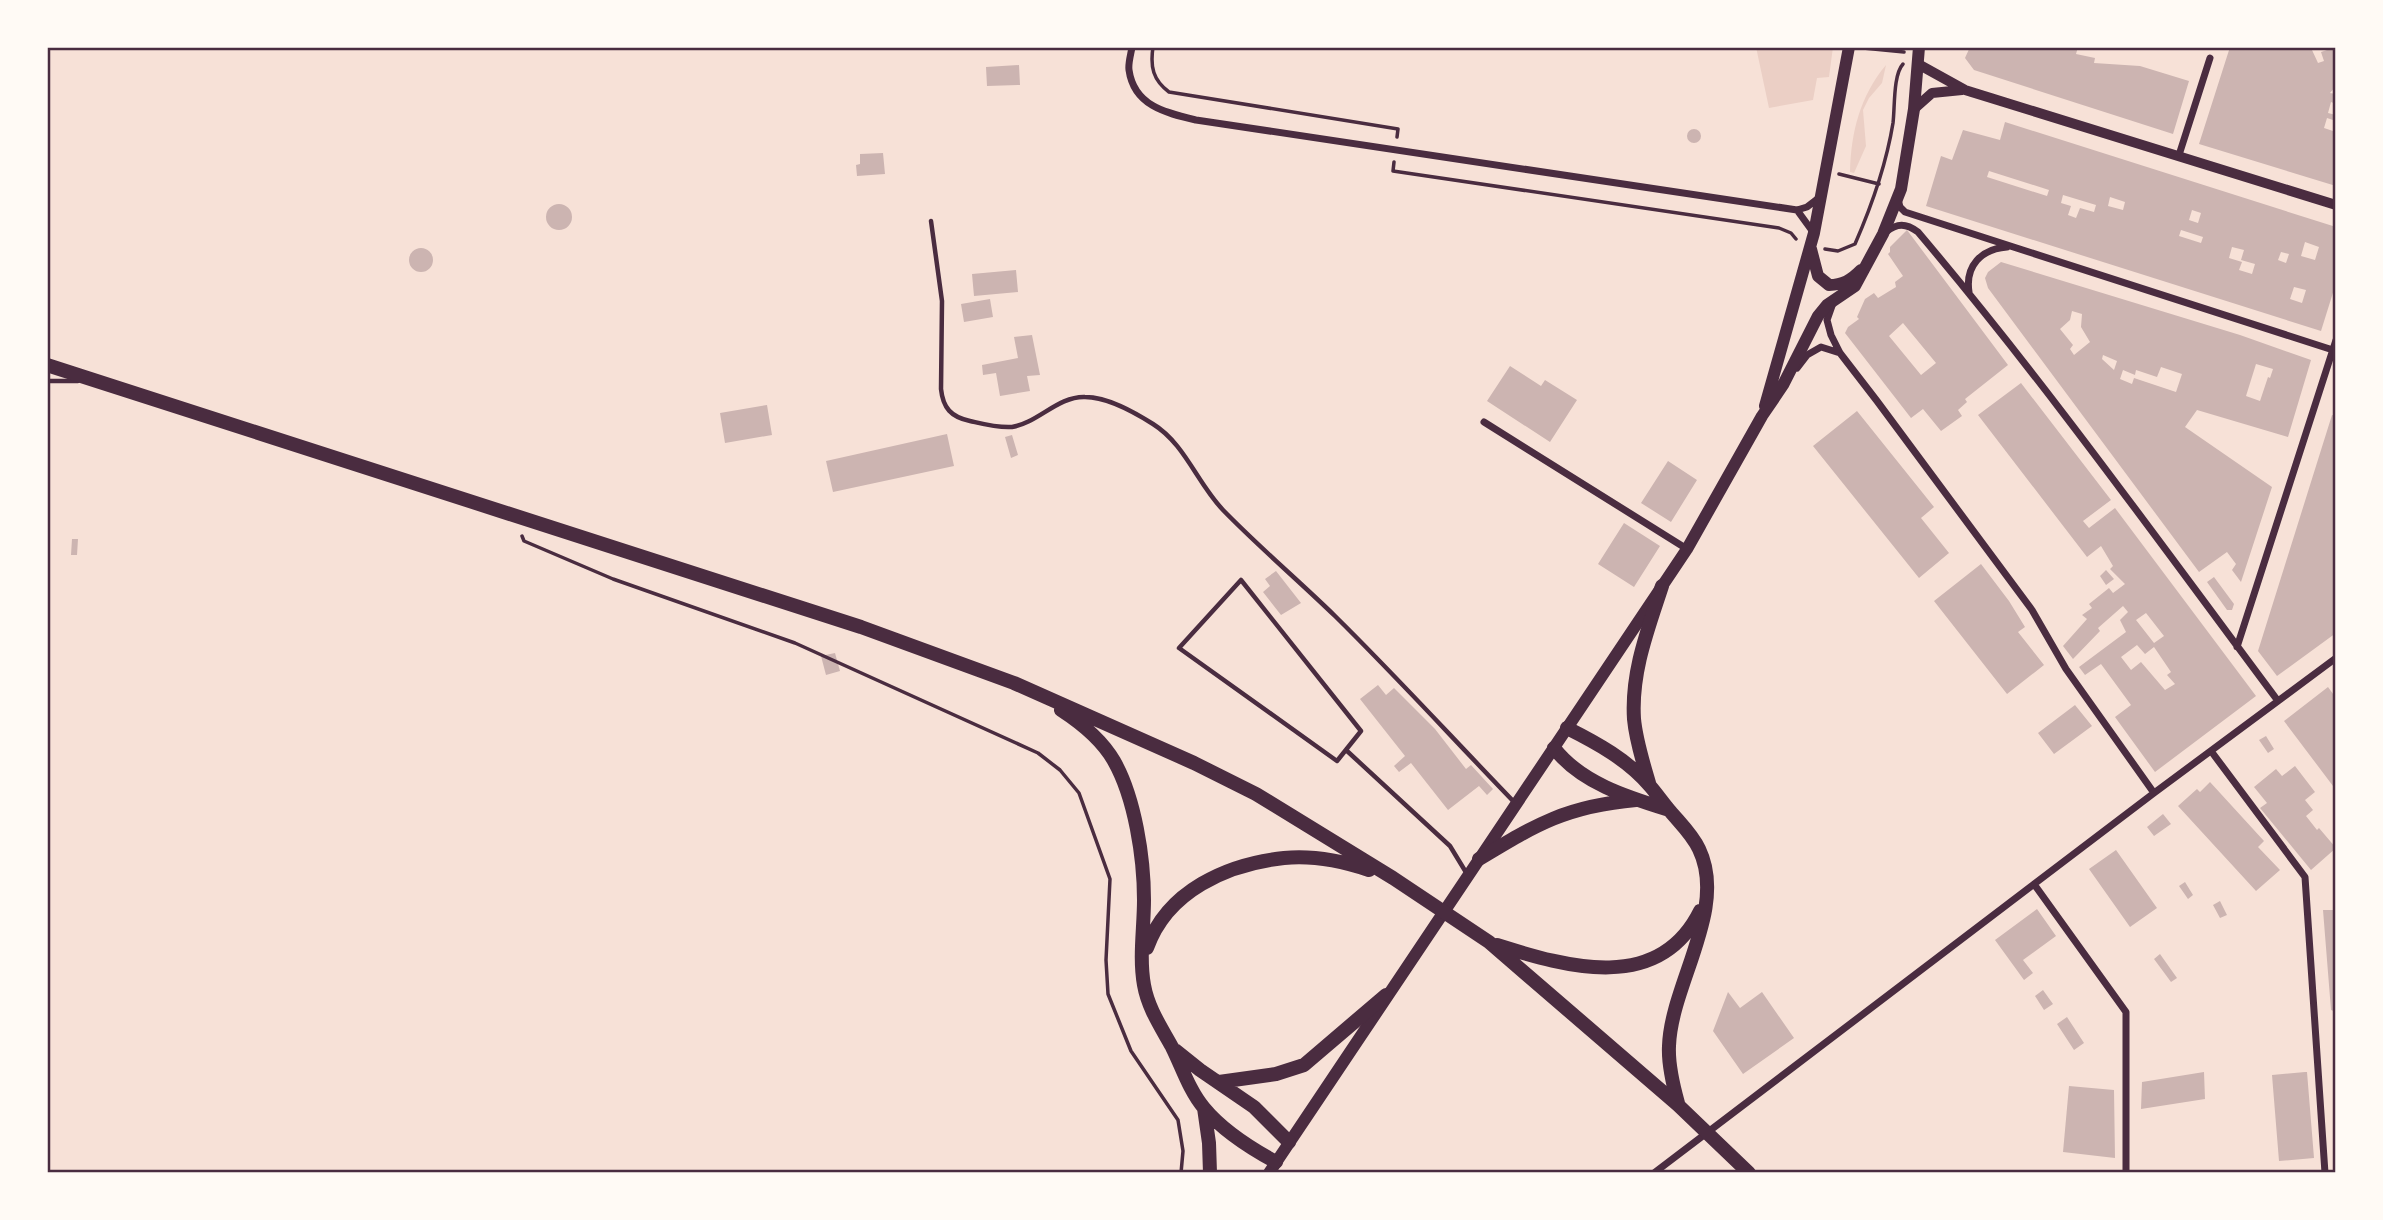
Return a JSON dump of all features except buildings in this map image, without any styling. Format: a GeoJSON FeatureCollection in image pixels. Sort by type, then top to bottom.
{"type":"FeatureCollection","features":[{"type":"Feature","properties":{"kind":"main road"},"geometry":{"type":"LineString","coordinates":[[1762,416],[1812,239],[1849,47]]}},
{"type":"Feature","properties":{"kind":"main road"},"geometry":{"type":"LineString","coordinates":[[1014,683],[1070,716],[1102,745],[1114,761],[1137,832],[1144,898],[1144,987],[1150,1007],[1204,1108],[1272,1167],[1687,548],[1762,416],[1783,385],[1818,316],[1836,298],[1855,286],[1869,262],[1899,194],[1914,109],[1919,55]]}},
{"type":"Feature","properties":{"kind":"main road"},"geometry":{"type":"LineString","coordinates":[[1812,239],[1818,276],[1829,285],[1839,285],[1849,280],[1869,262]]}},
{"type":"Feature","properties":{"kind":"main road"},"geometry":{"type":"LineString","coordinates":[[47,365],[861,627],[1014,683],[1194,762],[1256,794],[1393,878],[1489,942],[1678,1105],[1749,1173]]}},
{"type":"Feature","properties":{"kind":"main road"},"geometry":{"type":"LineString","coordinates":[[1649,784],[1637,742],[1633,697],[1641,651],[1662,586]]}},
{"type":"Feature","properties":{"kind":"main road"},"geometry":{"type":"LineString","coordinates":[[1567,728],[1613,754],[1649,784],[1691,835],[1706,871],[1705,899],[1696,944],[1672,1021],[1669,1045],[1670,1067],[1678,1105]]}},
{"type":"Feature","properties":{"kind":"main road"},"geometry":{"type":"LineString","coordinates":[[1554,748],[1566,764],[1578,773],[1636,800],[1669,810]]}},
{"type":"Feature","properties":{"kind":"main road"},"geometry":{"type":"LineString","coordinates":[[1479,859],[1550,818],[1603,803],[1636,800]]}},
{"type":"Feature","properties":{"kind":"main road"},"geometry":{"type":"LineString","coordinates":[[1143,959],[1153,930],[1167,911],[1203,883],[1241,868],[1285,858],[1307,858],[1341,861],[1393,878]]}},
{"type":"Feature","properties":{"kind":"main road"},"geometry":{"type":"LineString","coordinates":[[1489,942],[1544,960],[1573,966],[1587,968],[1631,965],[1665,951],[1678,942],[1692,925],[1705,899]]}},
{"type":"Feature","properties":{"kind":"main road"},"geometry":{"type":"LineString","coordinates":[[1219,1082],[1276,1074],[1304,1065],[1386,995]]}},
{"type":"Feature","properties":{"kind":"main road"},"geometry":{"type":"LineString","coordinates":[[1171,1047],[1254,1107],[1289,1142]]}},
{"type":"Feature","properties":{"kind":"main road"},"geometry":{"type":"LineString","coordinates":[[1204,1108],[1210,1173]]}},
{"type":"Feature","properties":{"kind":"street"},"geometry":{"type":"LineString","coordinates":[[1132,47],[1129,69],[1139,95],[1160,112],[1196,120],[1797,210],[1813,204],[1822,196]]}},
{"type":"Feature","properties":{"kind":"street"},"geometry":{"type":"LineString","coordinates":[[1919,55],[1965,90]]}},
{"type":"Feature","properties":{"kind":"street"},"geometry":{"type":"LineString","coordinates":[[2179,155],[2210,58]]}},
{"type":"Feature","properties":{"kind":"street"},"geometry":{"type":"LineString","coordinates":[[1914,109],[1932,93],[1965,90],[2336,205]]}},
{"type":"Feature","properties":{"kind":"street"},"geometry":{"type":"LineString","coordinates":[[1899,194],[1900,207],[1905,212],[2334,351]]}},
{"type":"Feature","properties":{"kind":"street"},"geometry":{"type":"LineString","coordinates":[[1797,210],[1812,239]]}},
{"type":"Feature","properties":{"kind":"street"},"geometry":{"type":"LineString","coordinates":[[1882,234],[1893,226],[1909,226],[1918,232],[1969,292],[2025,361],[2278,701]]}},
{"type":"Feature","properties":{"kind":"street"},"geometry":{"type":"LineString","coordinates":[[1969,292],[1968,277],[1977,259],[1989,250],[2011,247]]}},
{"type":"Feature","properties":{"kind":"street"},"geometry":{"type":"LineString","coordinates":[[1836,298],[1827,320],[1840,353],[2032,610],[2066,669],[2154,793]]}},
{"type":"Feature","properties":{"kind":"street"},"geometry":{"type":"LineString","coordinates":[[2238,647],[2336,340]]}},
{"type":"Feature","properties":{"kind":"street"},"geometry":{"type":"LineString","coordinates":[[1783,385],[1807,355],[1822,347],[1840,353]]}},
{"type":"Feature","properties":{"kind":"street"},"geometry":{"type":"LineString","coordinates":[[1484,422],[1687,548]]}},
{"type":"Feature","properties":{"kind":"street"},"geometry":{"type":"LineString","coordinates":[[1654,1173],[2336,658]]}},
{"type":"Feature","properties":{"kind":"street"},"geometry":{"type":"LineString","coordinates":[[2211,751],[2305,877],[2325,1173]]}},
{"type":"Feature","properties":{"kind":"street"},"geometry":{"type":"LineString","coordinates":[[2034,884],[2126,1012],[2126,1173]]}},
{"type":"Feature","properties":{"kind":"lane"},"geometry":{"type":"LineString","coordinates":[[931,221],[942,301],[941,390],[942,400],[949,413],[964,420],[996,427],[1013,426],[1028,422],[1073,398],[1083,397],[1115,404],[1156,426],[1175,442],[1201,485],[1225,513],[1337,618],[1516,804]]}},
{"type":"Feature","properties":{"kind":"lane"},"geometry":{"type":"LineString","coordinates":[[47,381],[98,382]]}},
{"type":"Feature","properties":{"kind":"lane"},"geometry":{"type":"LineString","coordinates":[[1241,580],[1361,731],[1346,750],[1337,761],[1179,648],[1241,580]]}},
{"type":"Feature","properties":{"kind":"lane"},"geometry":{"type":"LineString","coordinates":[[1346,750],[1450,846],[1468,875]]}},
{"type":"Feature","properties":{"kind":"path"},"geometry":{"type":"LineString","coordinates":[[1153,47],[1151,63],[1154,75],[1161,86],[1170,92],[1186,97],[1398,129],[1397,136]]}},
{"type":"Feature","properties":{"kind":"path"},"geometry":{"type":"LineString","coordinates":[[1858,47],[1919,55]]}},
{"type":"Feature","properties":{"kind":"path"},"geometry":{"type":"LineString","coordinates":[[1393,171],[1394,163]]}},
{"type":"Feature","properties":{"kind":"path"},"geometry":{"type":"LineString","coordinates":[[1827,171],[1899,194]]}},
{"type":"Feature","properties":{"kind":"path"},"geometry":{"type":"LineString","coordinates":[[512,515],[524,541],[613,579],[795,643],[1038,753],[1060,770],[1079,793],[1110,879],[1106,960],[1108,994],[1132,1051],[1178,1120],[1183,1151],[1181,1173]]}},
{"type":"Feature","properties":{"kind":"shaded area"},"geometry":{"type":"Polygon","coordinates":[[[1756,47],[1833,47],[1829,77],[1817,78],[1813,100],[1769,108],[1756,47]]]}},
{"type":"Feature","properties":{"kind":"shaded area"},"geometry":{"type":"Polygon","coordinates":[[[1886,65],[1882,83],[1863,110],[1866,146],[1854,173],[1850,172],[1852,143],[1863,102],[1886,65]]]}}]}
